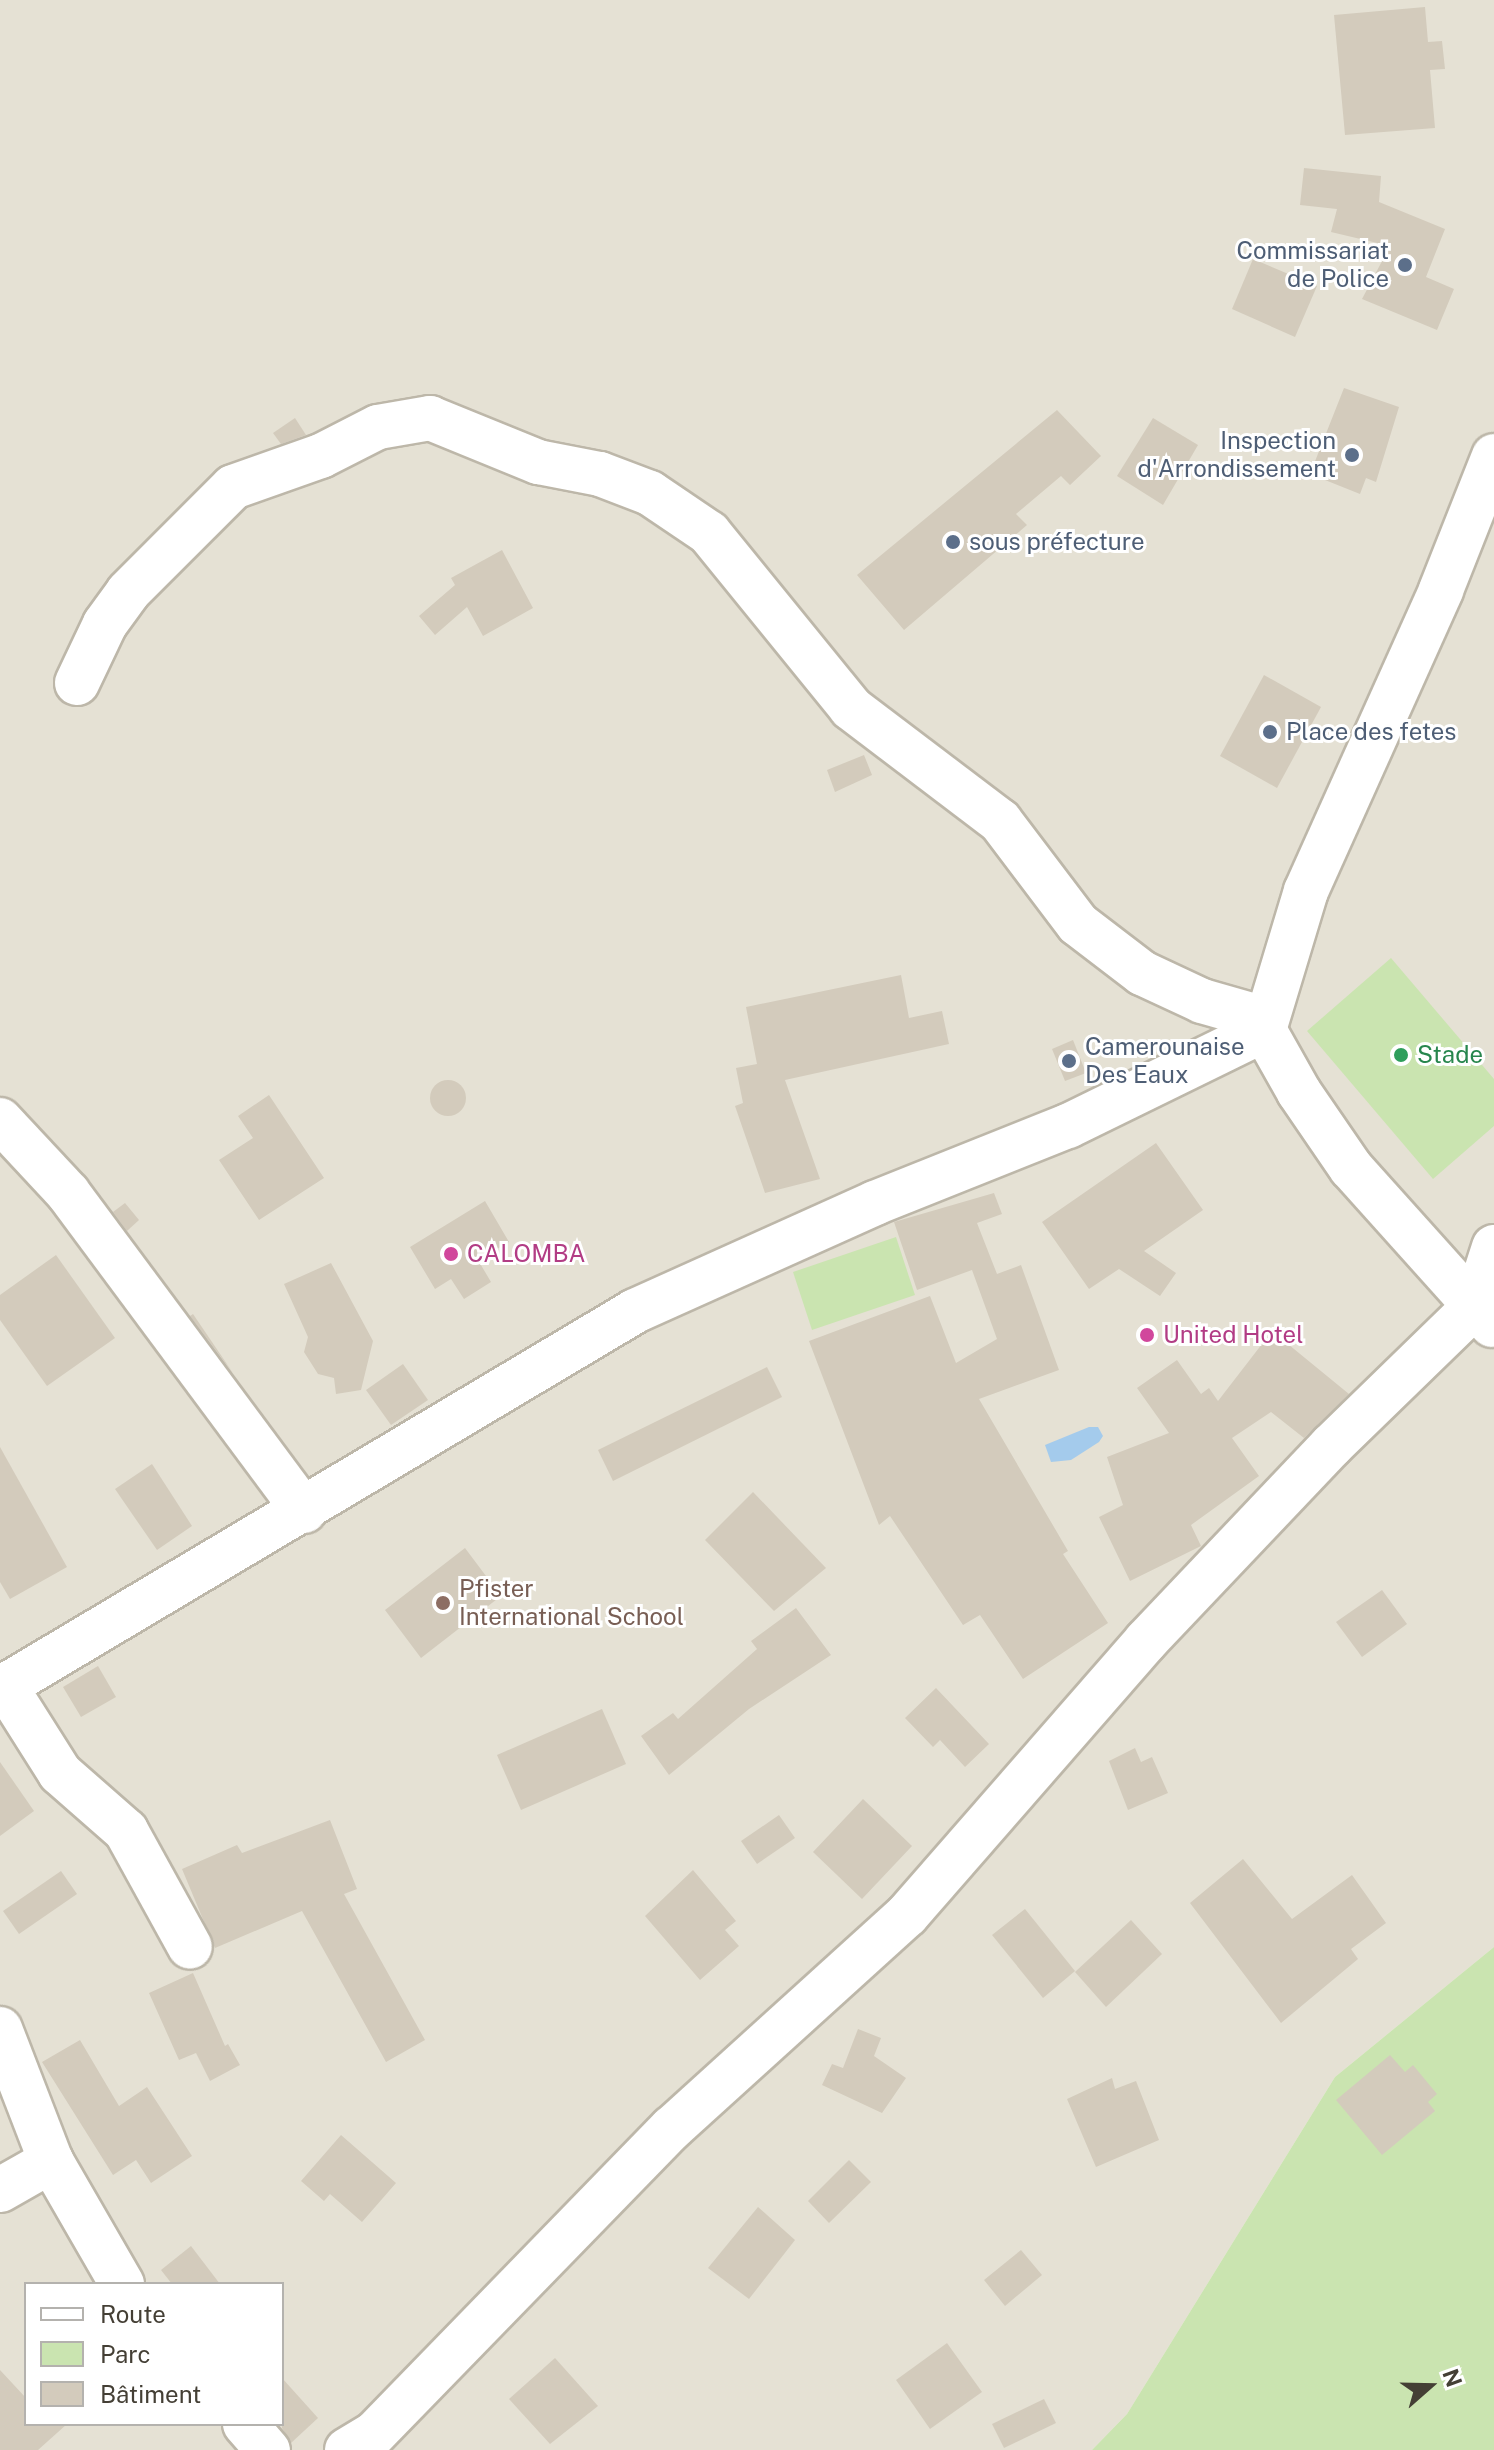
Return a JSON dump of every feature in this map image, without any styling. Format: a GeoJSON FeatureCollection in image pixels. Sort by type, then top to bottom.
{"type":"FeatureCollection","features":[{"type":"Feature","properties":{"kind":"street"},"geometry":{"type":"LineString","coordinates":[[77,683],[105,624],[128,592],[233,487],[321,456],[378,427],[430,418],[538,462],[600,474],[650,493],[709,533],[851,708],[1000,821],[1078,924],[1142,973],[1264,1025],[1299,1092],[1351,1168],[1485,1317]]}},
{"type":"Feature","properties":{"kind":"street"},"geometry":{"type":"LineString","coordinates":[[190,1947],[126,1831],[60,1773],[3,1687],[304,1511],[635,1311],[875,1203],[1068,1126],[1264,1025],[1306,891],[1441,590],[1494,456]]}},
{"type":"Feature","properties":{"kind":"street"},"geometry":{"type":"LineString","coordinates":[[0,1120],[68,1193],[304,1511]]}},
{"type":"Feature","properties":{"kind":"street"},"geometry":{"type":"LineString","coordinates":[[347,2450],[374,2434],[672,2128],[907,1915],[1146,1641],[1331,1446],[1485,1317],[1494,1247]]}},
{"type":"Feature","properties":{"kind":"street"},"geometry":{"type":"LineString","coordinates":[[0,2029],[51,2161],[121,2282]]}},
{"type":"Feature","properties":{"kind":"street"},"geometry":{"type":"LineString","coordinates":[[0,2190],[51,2161]]}},
{"type":"Feature","properties":{"kind":"street"},"geometry":{"type":"LineString","coordinates":[[225,2450],[243,2426]]}},
{"type":"Feature","properties":{"kind":"street"},"geometry":{"type":"LineString","coordinates":[[247,2426],[268,2450]]}},
{"type":"Feature","properties":{"kind":"shaded area"},"geometry":{"type":"Polygon","coordinates":[[[0,0],[1494,0],[1494,1947],[1335,2077],[1127,2414],[1092,2450],[0,2450],[0,0]]]}},
{"type":"Feature","properties":{"kind":"green space","name":"Stade"},"geometry":{"type":"Polygon","coordinates":[[[1391,958],[1494,1079],[1494,1126],[1433,1179],[1307,1031],[1391,958]]]}},
{"type":"Feature","properties":{"kind":"green space"},"geometry":{"type":"Polygon","coordinates":[[[896,1237],[915,1295],[812,1330],[793,1272],[896,1237]]]}},
{"type":"Feature","properties":{"kind":"green space"},"geometry":{"type":"Polygon","coordinates":[[[1494,1947],[1494,2450],[1092,2450],[1127,2414],[1335,2077],[1494,1947]]]}},
{"type":"Feature","properties":{"kind":"water"},"geometry":{"type":"Polygon","coordinates":[[[1089,1427],[1098,1427],[1103,1436],[1099,1442],[1071,1460],[1051,1462],[1045,1445],[1089,1427]]]}},
{"type":"Feature","properties":{"kind":"building"},"geometry":{"type":"Polygon","coordinates":[[[1425,7],[1428,42],[1442,41],[1445,69],[1430,70],[1435,128],[1345,135],[1334,15],[1425,7]]]}},
{"type":"Feature","properties":{"kind":"building"},"geometry":{"type":"Polygon","coordinates":[[[1304,168],[1381,176],[1379,202],[1445,229],[1426,277],[1454,289],[1437,330],[1362,299],[1390,246],[1331,232],[1337,209],[1300,205],[1304,168]]]}},
{"type":"Feature","properties":{"kind":"building"},"geometry":{"type":"Polygon","coordinates":[[[1253,259],[1317,286],[1295,337],[1232,309],[1253,259]]]}},
{"type":"Feature","properties":{"kind":"building","name":"Inspection d'Arrondissement"},"geometry":{"type":"Polygon","coordinates":[[[1344,388],[1399,407],[1376,482],[1366,478],[1360,494],[1310,474],[1344,388]]]}},
{"type":"Feature","properties":{"kind":"building","name":"sous préfecture"},"geometry":{"type":"Polygon","coordinates":[[[1057,410],[1101,456],[1070,485],[1061,476],[1016,514],[1027,525],[904,630],[857,575],[1057,410]]]}},
{"type":"Feature","properties":{"kind":"building"},"geometry":{"type":"Polygon","coordinates":[[[295,418],[306,435],[281,444],[273,433],[295,418]]]}},
{"type":"Feature","properties":{"kind":"building"},"geometry":{"type":"Polygon","coordinates":[[[1153,418],[1198,445],[1163,505],[1117,476],[1153,418]]]}},
{"type":"Feature","properties":{"kind":"building"},"geometry":{"type":"Polygon","coordinates":[[[502,550],[533,608],[483,636],[467,607],[435,635],[419,616],[455,585],[451,578],[502,550]]]}},
{"type":"Feature","properties":{"kind":"building","name":"Place des fetes"},"geometry":{"type":"Polygon","coordinates":[[[1264,675],[1321,707],[1277,788],[1220,756],[1264,675]]]}},
{"type":"Feature","properties":{"kind":"building"},"geometry":{"type":"Polygon","coordinates":[[[864,755],[872,775],[835,792],[827,770],[864,755]]]}},
{"type":"Feature","properties":{"kind":"building"},"geometry":{"type":"Polygon","coordinates":[[[901,975],[909,1018],[942,1011],[949,1044],[785,1080],[820,1179],[765,1193],[735,1106],[743,1103],[736,1068],[757,1064],[746,1007],[901,975]]]}},
{"type":"Feature","properties":{"kind":"building","name":"Camerounaise Des Eaux"},"geometry":{"type":"Polygon","coordinates":[[[1073,1040],[1086,1073],[1065,1081],[1052,1049],[1073,1040]]]}},
{"type":"Feature","properties":{"kind":"building"},"geometry":{"type":"Polygon","coordinates":[[[448,1080],[461,1085],[466,1098],[461,1111],[448,1116],[435,1111],[430,1098],[435,1085],[448,1080]]]}},
{"type":"Feature","properties":{"kind":"building"},"geometry":{"type":"Polygon","coordinates":[[[269,1095],[324,1178],[259,1220],[219,1160],[253,1138],[238,1116],[269,1095]]]}},
{"type":"Feature","properties":{"kind":"building"},"geometry":{"type":"Polygon","coordinates":[[[1156,1143],[1203,1210],[1144,1251],[1176,1273],[1160,1296],[1119,1269],[1089,1289],[1042,1222],[1156,1143]]]}},
{"type":"Feature","properties":{"kind":"building"},"geometry":{"type":"Polygon","coordinates":[[[994,1193],[1002,1214],[977,1223],[997,1274],[1021,1265],[1059,1370],[979,1399],[1068,1551],[1063,1554],[1108,1623],[1023,1679],[980,1615],[963,1625],[890,1516],[879,1525],[809,1341],[930,1296],[956,1363],[997,1339],[972,1270],[917,1290],[894,1222],[994,1193]]]}},
{"type":"Feature","properties":{"kind":"building","name":"CALOMBA"},"geometry":{"type":"Polygon","coordinates":[[[485,1201],[509,1242],[478,1260],[491,1282],[464,1299],[451,1279],[435,1289],[410,1247],[485,1201]]]}},
{"type":"Feature","properties":{"kind":"building"},"geometry":{"type":"Polygon","coordinates":[[[125,1203],[139,1220],[127,1231],[113,1212],[125,1203]]]}},
{"type":"Feature","properties":{"kind":"building"},"geometry":{"type":"Polygon","coordinates":[[[56,1255],[115,1338],[47,1386],[0,1320],[0,1295],[56,1255]]]}},
{"type":"Feature","properties":{"kind":"building"},"geometry":{"type":"Polygon","coordinates":[[[331,1263],[373,1341],[361,1390],[336,1394],[334,1378],[318,1374],[304,1352],[308,1337],[284,1284],[331,1263]]]}},
{"type":"Feature","properties":{"kind":"building"},"geometry":{"type":"Polygon","coordinates":[[[193,1314],[233,1373],[190,1316],[193,1314]]]}},
{"type":"Feature","properties":{"kind":"building"},"geometry":{"type":"Polygon","coordinates":[[[1272,1331],[1349,1394],[1304,1438],[1271,1412],[1232,1438],[1259,1476],[1191,1525],[1201,1546],[1130,1581],[1099,1517],[1123,1505],[1107,1457],[1169,1433],[1137,1388],[1177,1360],[1201,1394],[1209,1388],[1218,1401],[1272,1331]]]}},
{"type":"Feature","properties":{"kind":"building"},"geometry":{"type":"Polygon","coordinates":[[[403,1364],[428,1400],[391,1425],[366,1390],[403,1364]]]}},
{"type":"Feature","properties":{"kind":"building"},"geometry":{"type":"Polygon","coordinates":[[[767,1367],[782,1397],[613,1481],[598,1450],[767,1367]]]}},
{"type":"Feature","properties":{"kind":"building"},"geometry":{"type":"Polygon","coordinates":[[[0,1447],[67,1567],[10,1599],[0,1582],[0,1447]]]}},
{"type":"Feature","properties":{"kind":"building"},"geometry":{"type":"Polygon","coordinates":[[[152,1464],[192,1526],[157,1550],[115,1489],[152,1464]]]}},
{"type":"Feature","properties":{"kind":"building"},"geometry":{"type":"Polygon","coordinates":[[[753,1492],[826,1568],[774,1611],[705,1540],[753,1492]]]}},
{"type":"Feature","properties":{"kind":"building","name":"Pfister International School"},"geometry":{"type":"Polygon","coordinates":[[[465,1548],[501,1596],[421,1658],[385,1610],[465,1548]]]}},
{"type":"Feature","properties":{"kind":"building"},"geometry":{"type":"Polygon","coordinates":[[[1382,1590],[1407,1624],[1362,1657],[1336,1622],[1382,1590]]]}},
{"type":"Feature","properties":{"kind":"building"},"geometry":{"type":"Polygon","coordinates":[[[796,1608],[831,1655],[749,1709],[669,1775],[641,1736],[673,1713],[678,1719],[757,1649],[751,1641],[796,1608]]]}},
{"type":"Feature","properties":{"kind":"building"},"geometry":{"type":"Polygon","coordinates":[[[98,1666],[116,1697],[81,1717],[63,1687],[98,1666]]]}},
{"type":"Feature","properties":{"kind":"building"},"geometry":{"type":"Polygon","coordinates":[[[936,1688],[989,1744],[965,1767],[940,1740],[933,1747],[905,1718],[936,1688]]]}},
{"type":"Feature","properties":{"kind":"building"},"geometry":{"type":"Polygon","coordinates":[[[602,1709],[626,1764],[521,1810],[497,1755],[602,1709]]]}},
{"type":"Feature","properties":{"kind":"building"},"geometry":{"type":"Polygon","coordinates":[[[1135,1748],[1141,1762],[1152,1757],[1168,1793],[1128,1810],[1109,1761],[1135,1748]]]}},
{"type":"Feature","properties":{"kind":"building"},"geometry":{"type":"Polygon","coordinates":[[[0,1762],[34,1811],[0,1836],[0,1762]]]}},
{"type":"Feature","properties":{"kind":"building"},"geometry":{"type":"Polygon","coordinates":[[[863,1799],[912,1846],[862,1899],[813,1852],[863,1799]]]}},
{"type":"Feature","properties":{"kind":"building"},"geometry":{"type":"Polygon","coordinates":[[[779,1815],[795,1838],[757,1864],[741,1841],[779,1815]]]}},
{"type":"Feature","properties":{"kind":"building"},"geometry":{"type":"Polygon","coordinates":[[[330,1820],[357,1889],[344,1894],[425,2040],[386,2062],[302,1911],[215,1948],[182,1869],[237,1845],[242,1853],[330,1820]]]}},
{"type":"Feature","properties":{"kind":"building"},"geometry":{"type":"Polygon","coordinates":[[[1243,1859],[1292,1919],[1352,1875],[1386,1923],[1351,1949],[1358,1959],[1281,2023],[1190,1903],[1243,1859]]]}},
{"type":"Feature","properties":{"kind":"building"},"geometry":{"type":"Polygon","coordinates":[[[693,1870],[736,1921],[725,1930],[739,1946],[700,1980],[645,1916],[693,1870]]]}},
{"type":"Feature","properties":{"kind":"building"},"geometry":{"type":"Polygon","coordinates":[[[61,1871],[77,1894],[19,1934],[3,1911],[61,1871]]]}},
{"type":"Feature","properties":{"kind":"building"},"geometry":{"type":"Polygon","coordinates":[[[1025,1909],[1075,1971],[1043,1998],[992,1935],[1025,1909]]]}},
{"type":"Feature","properties":{"kind":"building"},"geometry":{"type":"Polygon","coordinates":[[[1131,1920],[1162,1954],[1106,2007],[1075,1972],[1131,1920]]]}},
{"type":"Feature","properties":{"kind":"building"},"geometry":{"type":"Polygon","coordinates":[[[193,1973],[225,2046],[228,2044],[240,2065],[210,2081],[196,2053],[179,2060],[149,1993],[193,1973]]]}},
{"type":"Feature","properties":{"kind":"building"},"geometry":{"type":"Polygon","coordinates":[[[858,2029],[881,2038],[874,2056],[906,2078],[882,2113],[822,2085],[832,2064],[843,2068],[858,2029]]]}},
{"type":"Feature","properties":{"kind":"building"},"geometry":{"type":"Polygon","coordinates":[[[80,2040],[119,2106],[147,2087],[192,2156],[151,2183],[136,2160],[113,2175],[42,2062],[80,2040]]]}},
{"type":"Feature","properties":{"kind":"building"},"geometry":{"type":"Polygon","coordinates":[[[1390,2055],[1405,2072],[1413,2065],[1437,2094],[1428,2102],[1435,2111],[1382,2155],[1336,2100],[1390,2055]]]}},
{"type":"Feature","properties":{"kind":"building"},"geometry":{"type":"Polygon","coordinates":[[[1112,2078],[1115,2089],[1136,2081],[1159,2140],[1096,2167],[1067,2099],[1112,2078]]]}},
{"type":"Feature","properties":{"kind":"building"},"geometry":{"type":"Polygon","coordinates":[[[341,2135],[396,2183],[362,2222],[330,2194],[324,2201],[301,2181],[341,2135]]]}},
{"type":"Feature","properties":{"kind":"building"},"geometry":{"type":"Polygon","coordinates":[[[849,2160],[871,2182],[829,2223],[808,2201],[849,2160]]]}},
{"type":"Feature","properties":{"kind":"building"},"geometry":{"type":"Polygon","coordinates":[[[758,2207],[795,2240],[749,2299],[708,2268],[758,2207]]]}},
{"type":"Feature","properties":{"kind":"building"},"geometry":{"type":"Polygon","coordinates":[[[191,2246],[218,2282],[170,2282],[161,2270],[191,2246]]]}},
{"type":"Feature","properties":{"kind":"building"},"geometry":{"type":"Polygon","coordinates":[[[1021,2250],[1042,2275],[1005,2306],[984,2280],[1021,2250]]]}},
{"type":"Feature","properties":{"kind":"building"},"geometry":{"type":"Polygon","coordinates":[[[947,2343],[982,2392],[930,2429],[896,2380],[947,2343]]]}},
{"type":"Feature","properties":{"kind":"building"},"geometry":{"type":"Polygon","coordinates":[[[555,2358],[598,2406],[550,2444],[509,2399],[555,2358]]]}},
{"type":"Feature","properties":{"kind":"building"},"geometry":{"type":"Polygon","coordinates":[[[0,2370],[24,2396],[24,2426],[65,2426],[38,2450],[0,2450],[0,2370]]]}},
{"type":"Feature","properties":{"kind":"building"},"geometry":{"type":"Polygon","coordinates":[[[284,2380],[318,2418],[291,2443],[282,2428],[284,2380]]]}},
{"type":"Feature","properties":{"kind":"building"},"geometry":{"type":"Polygon","coordinates":[[[1044,2399],[1056,2423],[1004,2448],[992,2424],[1044,2399]]]}},
{"type":"Feature","properties":{"kind":"place","name":"Commissariat de Police"},"geometry":{"type":"Point","coordinates":[1405,265]}},
{"type":"Feature","properties":{"kind":"place","name":"Inspection d'Arrondissement"},"geometry":{"type":"Point","coordinates":[1352,455]}},
{"type":"Feature","properties":{"kind":"place","name":"sous préfecture"},"geometry":{"type":"Point","coordinates":[953,542]}},
{"type":"Feature","properties":{"kind":"place","name":"Place des fetes"},"geometry":{"type":"Point","coordinates":[1270,732]}},
{"type":"Feature","properties":{"kind":"place","name":"Stade"},"geometry":{"type":"Point","coordinates":[1401,1055]}},
{"type":"Feature","properties":{"kind":"place","name":"Camerounaise Des Eaux"},"geometry":{"type":"Point","coordinates":[1069,1061]}},
{"type":"Feature","properties":{"kind":"place","name":"CALOMBA"},"geometry":{"type":"Point","coordinates":[451,1254]}},
{"type":"Feature","properties":{"kind":"place","name":"United Hotel"},"geometry":{"type":"Point","coordinates":[1147,1335]}},
{"type":"Feature","properties":{"kind":"place","name":"Pfister International School"},"geometry":{"type":"Point","coordinates":[443,1603]}}]}
